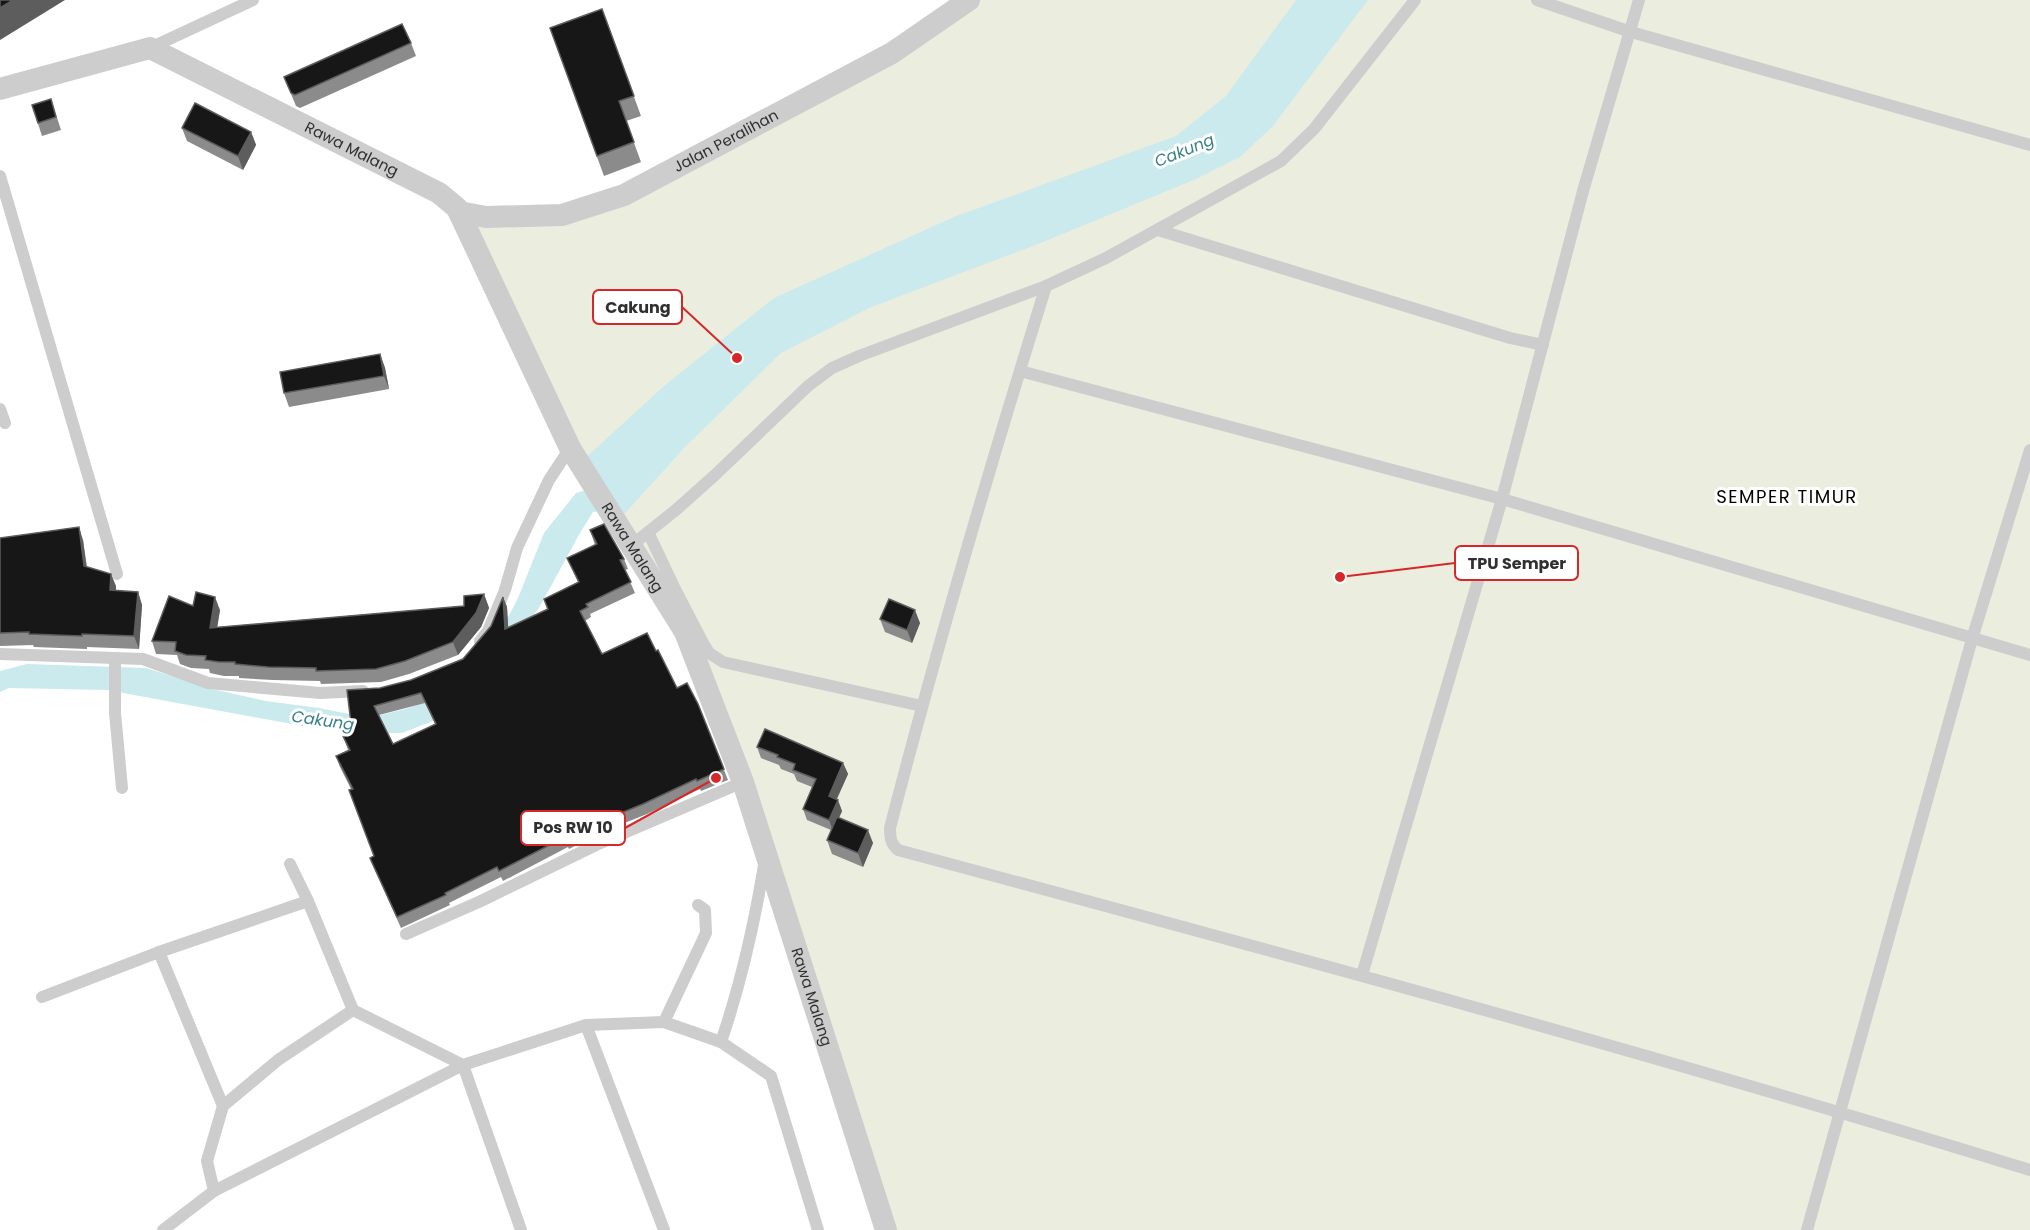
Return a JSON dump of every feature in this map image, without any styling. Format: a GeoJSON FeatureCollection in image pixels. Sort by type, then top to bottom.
{"type":"FeatureCollection","features":[{"type":"Feature","properties":{"kind":"street","name":"Jalan Peralihan"},"geometry":{"type":"LineString","coordinates":[[459,212],[486,217],[562,215],[624,195],[891,53],[969,0]]}},
{"type":"Feature","properties":{"kind":"street"},"geometry":{"type":"LineString","coordinates":[[0,89],[150,48]]}},
{"type":"Feature","properties":{"kind":"street","name":"Rawa Malang"},"geometry":{"type":"LineString","coordinates":[[150,48],[439,193],[453,203],[459,212],[574,453],[617,522],[640,539],[685,632],[743,782],[886,1230]]}},
{"type":"Feature","properties":{"kind":"lane"},"geometry":{"type":"LineString","coordinates":[[150,48],[253,0]]}},
{"type":"Feature","properties":{"kind":"lane"},"geometry":{"type":"LineString","coordinates":[[922,706],[716,659],[709,653],[675,589],[640,539],[715,475],[808,386],[832,368],[1046,286],[1158,230],[1281,161],[1314,129],[1414,0]]}},
{"type":"Feature","properties":{"kind":"lane"},"geometry":{"type":"LineString","coordinates":[[1537,0],[1630,32],[2030,145]]}},
{"type":"Feature","properties":{"kind":"lane"},"geometry":{"type":"LineString","coordinates":[[1362,975],[1502,499],[1583,191],[1639,0]]}},
{"type":"Feature","properties":{"kind":"lane"},"geometry":{"type":"LineString","coordinates":[[0,176],[117,574]]}},
{"type":"Feature","properties":{"kind":"lane"},"geometry":{"type":"LineString","coordinates":[[1158,230],[1510,338],[1543,345]]}},
{"type":"Feature","properties":{"kind":"lane"},"geometry":{"type":"LineString","coordinates":[[1046,286],[922,706],[890,828],[890,837],[898,850],[1362,975],[1841,1112],[2030,1170]]}},
{"type":"Feature","properties":{"kind":"lane"},"geometry":{"type":"LineString","coordinates":[[1020,371],[1502,499],[2030,655]]}},
{"type":"Feature","properties":{"kind":"lane"},"geometry":{"type":"LineString","coordinates":[[0,409],[5,423]]}},
{"type":"Feature","properties":{"kind":"lane"},"geometry":{"type":"LineString","coordinates":[[1807,1230],[1972,639],[2030,450]]}},
{"type":"Feature","properties":{"kind":"lane"},"geometry":{"type":"LineString","coordinates":[[469,654],[488,631],[505,590],[517,548],[549,480],[574,453]]}},
{"type":"Feature","properties":{"kind":"lane"},"geometry":{"type":"LineString","coordinates":[[0,654],[47,655],[115,662],[143,659],[208,683],[320,693],[372,690]]}},
{"type":"Feature","properties":{"kind":"lane"},"geometry":{"type":"LineString","coordinates":[[115,662],[115,713],[122,788]]}},
{"type":"Feature","properties":{"kind":"lane"},"geometry":{"type":"LineString","coordinates":[[406,934],[481,901],[596,845],[743,782]]}},
{"type":"Feature","properties":{"kind":"lane"},"geometry":{"type":"LineString","coordinates":[[721,1042],[749,950],[766,855]]}},
{"type":"Feature","properties":{"kind":"lane"},"geometry":{"type":"LineString","coordinates":[[290,864],[308,901],[353,1010],[463,1065],[521,1230]]}},
{"type":"Feature","properties":{"kind":"lane"},"geometry":{"type":"LineString","coordinates":[[42,997],[159,952],[308,901]]}},
{"type":"Feature","properties":{"kind":"lane"},"geometry":{"type":"LineString","coordinates":[[664,1022],[706,933],[705,910],[698,905]]}},
{"type":"Feature","properties":{"kind":"lane"},"geometry":{"type":"LineString","coordinates":[[159,952],[223,1106]]}},
{"type":"Feature","properties":{"kind":"lane"},"geometry":{"type":"LineString","coordinates":[[214,1191],[207,1161],[223,1106],[278,1060],[353,1010]]}},
{"type":"Feature","properties":{"kind":"lane"},"geometry":{"type":"LineString","coordinates":[[163,1230],[214,1191],[463,1065],[586,1025],[664,1022],[721,1042],[771,1076],[818,1230]]}},
{"type":"Feature","properties":{"kind":"lane"},"geometry":{"type":"LineString","coordinates":[[586,1025],[664,1230]]}},
{"type":"Feature","properties":{"kind":"shaded area"},"geometry":{"type":"Polygon","coordinates":[[[969,0],[2030,0],[2030,1230],[886,1230],[685,632],[597,489],[459,212],[486,217],[624,195],[969,0]]]}},
{"type":"Feature","properties":{"kind":"water"},"geometry":{"type":"Polygon","coordinates":[[[1296,0],[1368,0],[1272,127],[1240,157],[1196,179],[1043,242],[869,308],[781,353],[685,447],[617,522],[580,463],[664,386],[774,298],[954,217],[1176,136],[1226,96],[1296,0]]]}},
{"type":"Feature","properties":{"kind":"water"},"geometry":{"type":"Polygon","coordinates":[[[590,489],[607,510],[593,512],[539,608],[517,636],[441,718],[402,733],[308,727],[107,690],[9,688],[0,692],[0,671],[27,664],[146,668],[212,689],[266,701],[369,718],[447,695],[493,646],[518,598],[544,533],[576,493],[590,489]]]}},
{"type":"Feature","properties":{"kind":"building"},"geometry":{"type":"Polygon","coordinates":[[[0,0],[13,0],[0,8],[0,0]]]}},
{"type":"Feature","properties":{"kind":"building"},"geometry":{"type":"Polygon","coordinates":[[[602,9],[634,96],[619,101],[634,142],[597,156],[550,28],[602,9]]]}},
{"type":"Feature","properties":{"kind":"building"},"geometry":{"type":"Polygon","coordinates":[[[402,24],[411,43],[295,95],[291,93],[284,77],[402,24]]]}},
{"type":"Feature","properties":{"kind":"building"},"geometry":{"type":"Polygon","coordinates":[[[51,99],[56,117],[38,123],[32,105],[51,99]]]}},
{"type":"Feature","properties":{"kind":"building"},"geometry":{"type":"Polygon","coordinates":[[[195,103],[251,132],[238,156],[182,128],[195,103]]]}},
{"type":"Feature","properties":{"kind":"building"},"geometry":{"type":"Polygon","coordinates":[[[380,354],[384,376],[284,393],[280,372],[380,354]]]}},
{"type":"Feature","properties":{"kind":"building"},"geometry":{"type":"Polygon","coordinates":[[[604,524],[624,559],[620,560],[631,582],[586,604],[588,607],[580,611],[602,654],[647,633],[677,688],[687,683],[698,704],[724,769],[697,781],[696,779],[565,839],[565,837],[499,871],[497,867],[445,893],[446,895],[397,917],[370,858],[374,856],[349,790],[353,789],[336,756],[350,750],[343,736],[352,732],[347,690],[380,688],[411,680],[463,659],[491,626],[503,597],[505,629],[548,609],[544,599],[579,582],[567,558],[597,544],[590,530],[604,524]],[[421,693],[374,706],[393,744],[436,724],[421,693]]]}},
{"type":"Feature","properties":{"kind":"building"},"geometry":{"type":"Polygon","coordinates":[[[79,527],[84,566],[111,574],[110,590],[138,592],[134,636],[0,633],[0,538],[79,527]]]}},
{"type":"Feature","properties":{"kind":"building"},"geometry":{"type":"Polygon","coordinates":[[[196,592],[215,597],[210,628],[464,606],[464,596],[484,594],[476,613],[453,642],[405,661],[376,669],[316,671],[316,668],[268,667],[205,660],[206,656],[186,655],[175,651],[176,642],[152,641],[169,596],[193,606],[196,592]]]}},
{"type":"Feature","properties":{"kind":"building"},"geometry":{"type":"Polygon","coordinates":[[[889,599],[915,610],[907,630],[880,619],[889,599]]]}},
{"type":"Feature","properties":{"kind":"building"},"geometry":{"type":"Polygon","coordinates":[[[765,729],[843,763],[829,796],[838,800],[829,820],[803,809],[816,779],[793,770],[795,764],[757,747],[765,729]]]}},
{"type":"Feature","properties":{"kind":"building"},"geometry":{"type":"Polygon","coordinates":[[[837,817],[868,830],[858,853],[827,840],[837,817]]]}},
{"type":"Feature","properties":{"kind":"place","name":"Cakung"},"geometry":{"type":"Point","coordinates":[737,358]}},
{"type":"Feature","properties":{"kind":"place","name":"TPU Semper"},"geometry":{"type":"Point","coordinates":[1340,577]}},
{"type":"Feature","properties":{"kind":"place","name":"Pos RW 10"},"geometry":{"type":"Point","coordinates":[716,778]}},
{"type":"Feature","properties":{"kind":"district","name":"SEMPER TIMUR"},"geometry":{"type":"Point","coordinates":[1787,497]}}]}
